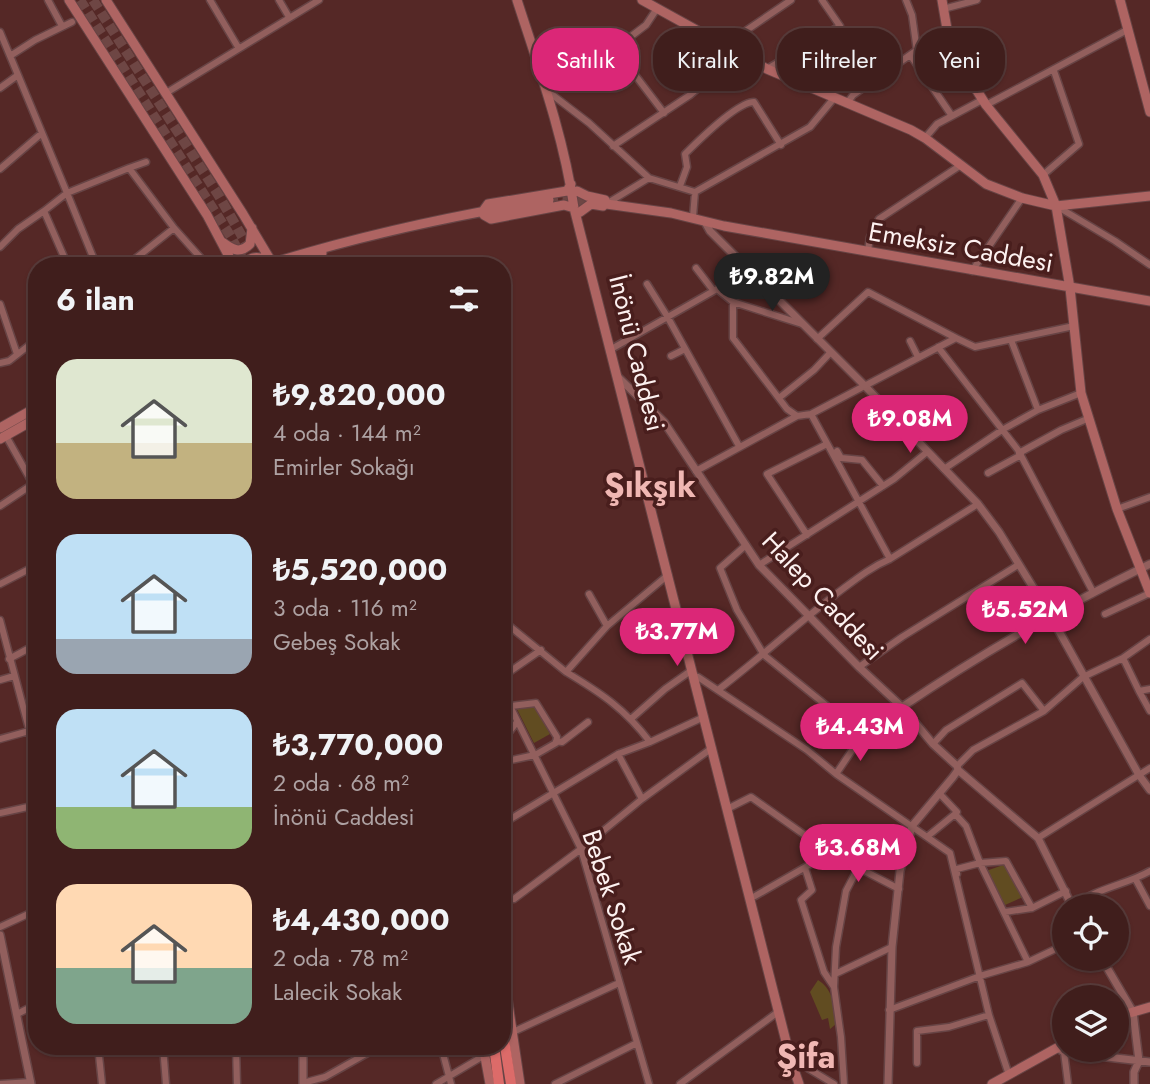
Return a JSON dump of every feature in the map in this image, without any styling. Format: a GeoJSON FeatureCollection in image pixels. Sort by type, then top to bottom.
{"type":"FeatureCollection","features":[{"type":"Feature","properties":{"kind":"highway"},"geometry":{"type":"LineString","coordinates":[[495,1055],[499,1084]]}},
{"type":"Feature","properties":{"kind":"highway"},"geometry":{"type":"LineString","coordinates":[[506,1055],[511,1084]]}},
{"type":"Feature","properties":{"kind":"main road"},"geometry":{"type":"LineString","coordinates":[[69,0],[207,215],[229,257]]}},
{"type":"Feature","properties":{"kind":"main road"},"geometry":{"type":"LineString","coordinates":[[106,0],[269,257]]}},
{"type":"Feature","properties":{"kind":"main road"},"geometry":{"type":"LineString","coordinates":[[483,213],[490,203],[574,188],[519,0]]}},
{"type":"Feature","properties":{"kind":"main road","name":"İnönü Caddesi"},"geometry":{"type":"LineString","coordinates":[[519,0],[550,93],[668,575],[755,896],[797,1082]]}},
{"type":"Feature","properties":{"kind":"main road"},"geometry":{"type":"LineString","coordinates":[[642,0],[689,28]]}},
{"type":"Feature","properties":{"kind":"main road"},"geometry":{"type":"LineString","coordinates":[[1120,0],[1150,112]]}},
{"type":"Feature","properties":{"kind":"main road"},"geometry":{"type":"LineString","coordinates":[[943,5],[947,28]]}},
{"type":"Feature","properties":{"kind":"main road"},"geometry":{"type":"LineString","coordinates":[[763,67],[925,138],[986,184],[1022,198],[1056,206],[1150,196]]}},
{"type":"Feature","properties":{"kind":"main road"},"geometry":{"type":"LineString","coordinates":[[977,91],[1043,175],[1056,206],[1070,288],[1081,393],[1087,419],[1117,509],[1150,593]]}},
{"type":"Feature","properties":{"kind":"main road","name":"Emeksiz Caddesi"},"geometry":{"type":"LineString","coordinates":[[574,188],[597,202],[686,220],[700,220],[1150,302]]}},
{"type":"Feature","properties":{"kind":"main road"},"geometry":{"type":"LineString","coordinates":[[561,192],[565,199],[564,205]]}},
{"type":"Feature","properties":{"kind":"main road"},"geometry":{"type":"LineString","coordinates":[[295,257],[348,240],[483,213],[550,201],[483,213],[352,244],[310,257]]}},
{"type":"Feature","properties":{"kind":"main road","name":"Emeksiz Caddesi"},"geometry":{"type":"LineString","coordinates":[[597,202],[611,201],[682,212],[700,220]]}},
{"type":"Feature","properties":{"kind":"main road"},"geometry":{"type":"LineString","coordinates":[[483,213],[491,219],[564,205],[577,210],[597,202]]}},
{"type":"Feature","properties":{"kind":"main road","name":"İnönü Caddesi"},"geometry":{"type":"LineString","coordinates":[[577,210],[797,1082]]}},
{"type":"Feature","properties":{"kind":"main road"},"geometry":{"type":"LineString","coordinates":[[221,241],[235,250],[242,251],[250,244],[252,228]]}},
{"type":"Feature","properties":{"kind":"main road"},"geometry":{"type":"LineString","coordinates":[[2,434],[28,414]]}},
{"type":"Feature","properties":{"kind":"main road"},"geometry":{"type":"LineString","coordinates":[[2,434],[28,422]]}},
{"type":"Feature","properties":{"kind":"main road"},"geometry":{"type":"LineString","coordinates":[[1129,1013],[1150,1007]]}},
{"type":"Feature","properties":{"kind":"main road"},"geometry":{"type":"LineString","coordinates":[[511,1019],[520,1084]]}},
{"type":"Feature","properties":{"kind":"main road"},"geometry":{"type":"LineString","coordinates":[[992,1084],[1052,1053]]}},
{"type":"Feature","properties":{"kind":"main road"},"geometry":{"type":"LineString","coordinates":[[485,1055],[489,1084]]}},
{"type":"Feature","properties":{"kind":"main road"},"geometry":{"type":"LineString","coordinates":[[998,1084],[1009,1076]]}},
{"type":"Feature","properties":{"kind":"street"},"geometry":{"type":"LineString","coordinates":[[48,0],[62,26]]}},
{"type":"Feature","properties":{"kind":"street"},"geometry":{"type":"LineString","coordinates":[[209,0],[238,47]]}},
{"type":"Feature","properties":{"kind":"street"},"geometry":{"type":"LineString","coordinates":[[279,0],[289,18]]}},
{"type":"Feature","properties":{"kind":"street"},"geometry":{"type":"LineString","coordinates":[[166,93],[319,0]]}},
{"type":"Feature","properties":{"kind":"street"},"geometry":{"type":"LineString","coordinates":[[750,28],[791,0]]}},
{"type":"Feature","properties":{"kind":"street"},"geometry":{"type":"LineString","coordinates":[[767,69],[841,26],[822,0]]}},
{"type":"Feature","properties":{"kind":"street"},"geometry":{"type":"LineString","coordinates":[[906,0],[912,15],[914,54],[952,116]]}},
{"type":"Feature","properties":{"kind":"street"},"geometry":{"type":"LineString","coordinates":[[943,5],[977,0]]}},
{"type":"Feature","properties":{"kind":"street"},"geometry":{"type":"LineString","coordinates":[[656,10],[646,25],[616,50],[664,113]]}},
{"type":"Feature","properties":{"kind":"street"},"geometry":{"type":"LineString","coordinates":[[10,56],[72,22]]}},
{"type":"Feature","properties":{"kind":"street"},"geometry":{"type":"LineString","coordinates":[[925,138],[937,124],[1054,71],[1127,30]]}},
{"type":"Feature","properties":{"kind":"street"},"geometry":{"type":"LineString","coordinates":[[0,32],[93,257]]}},
{"type":"Feature","properties":{"kind":"street"},"geometry":{"type":"LineString","coordinates":[[848,103],[853,95],[914,54]]}},
{"type":"Feature","properties":{"kind":"street"},"geometry":{"type":"LineString","coordinates":[[1043,175],[1079,144],[1054,71]]}},
{"type":"Feature","properties":{"kind":"street"},"geometry":{"type":"LineString","coordinates":[[0,88],[18,75]]}},
{"type":"Feature","properties":{"kind":"street"},"geometry":{"type":"LineString","coordinates":[[613,146],[696,91]]}},
{"type":"Feature","properties":{"kind":"street"},"geometry":{"type":"LineString","coordinates":[[550,93],[649,178],[695,192]]}},
{"type":"Feature","properties":{"kind":"street"},"geometry":{"type":"LineString","coordinates":[[695,192],[810,127],[835,97]]}},
{"type":"Feature","properties":{"kind":"street"},"geometry":{"type":"LineString","coordinates":[[680,186],[687,167],[685,154],[732,112],[750,102],[754,102],[780,145]]}},
{"type":"Feature","properties":{"kind":"street"},"geometry":{"type":"LineString","coordinates":[[0,169],[42,133]]}},
{"type":"Feature","properties":{"kind":"street"},"geometry":{"type":"LineString","coordinates":[[0,247],[18,229],[67,192],[146,162]]}},
{"type":"Feature","properties":{"kind":"street"},"geometry":{"type":"LineString","coordinates":[[868,251],[870,237],[879,219],[961,166]]}},
{"type":"Feature","properties":{"kind":"street"},"geometry":{"type":"LineString","coordinates":[[130,168],[174,228],[200,257]]}},
{"type":"Feature","properties":{"kind":"street"},"geometry":{"type":"LineString","coordinates":[[611,201],[649,178]]}},
{"type":"Feature","properties":{"kind":"street"},"geometry":{"type":"LineString","coordinates":[[695,192],[700,220],[978,505],[999,533],[1050,615],[1083,677],[1150,790]]}},
{"type":"Feature","properties":{"kind":"street"},"geometry":{"type":"LineString","coordinates":[[972,271],[1022,198]]}},
{"type":"Feature","properties":{"kind":"street"},"geometry":{"type":"LineString","coordinates":[[1056,206],[1150,265]]}},
{"type":"Feature","properties":{"kind":"street"},"geometry":{"type":"LineString","coordinates":[[44,211],[64,257]]}},
{"type":"Feature","properties":{"kind":"street"},"geometry":{"type":"LineString","coordinates":[[137,257],[174,228]]}},
{"type":"Feature","properties":{"kind":"street"},"geometry":{"type":"LineString","coordinates":[[696,268],[713,290]]}},
{"type":"Feature","properties":{"kind":"street"},"geometry":{"type":"LineString","coordinates":[[647,284],[739,446]]}},
{"type":"Feature","properties":{"kind":"street"},"geometry":{"type":"LineString","coordinates":[[613,348],[717,289],[733,302],[803,325]]}},
{"type":"Feature","properties":{"kind":"street"},"geometry":{"type":"LineString","coordinates":[[817,338],[868,292],[975,347],[1074,326]]}},
{"type":"Feature","properties":{"kind":"street"},"geometry":{"type":"LineString","coordinates":[[733,302],[733,338],[787,409],[797,416]]}},
{"type":"Feature","properties":{"kind":"street"},"geometry":{"type":"LineString","coordinates":[[0,304],[17,354]]}},
{"type":"Feature","properties":{"kind":"street"},"geometry":{"type":"LineString","coordinates":[[696,471],[797,416],[811,414],[956,338]]}},
{"type":"Feature","properties":{"kind":"street"},"geometry":{"type":"LineString","coordinates":[[1011,340],[1038,410]]}},
{"type":"Feature","properties":{"kind":"street"},"geometry":{"type":"LineString","coordinates":[[910,341],[918,357]]}},
{"type":"Feature","properties":{"kind":"street"},"geometry":{"type":"LineString","coordinates":[[0,363],[9,361],[28,346]]}},
{"type":"Feature","properties":{"kind":"street"},"geometry":{"type":"LineString","coordinates":[[938,347],[1020,454],[1093,592]]}},
{"type":"Feature","properties":{"kind":"street"},"geometry":{"type":"LineString","coordinates":[[671,356],[685,349]]}},
{"type":"Feature","properties":{"kind":"street"},"geometry":{"type":"LineString","coordinates":[[779,398],[814,370],[830,353]]}},
{"type":"Feature","properties":{"kind":"street","name":"Halep Caddesi"},"geometry":{"type":"LineString","coordinates":[[621,380],[664,422],[759,565],[902,707],[933,744],[1038,838]]}},
{"type":"Feature","properties":{"kind":"street"},"geometry":{"type":"LineString","coordinates":[[944,469],[1002,430],[1038,410],[1081,393]]}},
{"type":"Feature","properties":{"kind":"street"},"geometry":{"type":"LineString","coordinates":[[811,414],[890,559]]}},
{"type":"Feature","properties":{"kind":"street"},"geometry":{"type":"LineString","coordinates":[[988,473],[1061,430],[1087,419]]}},
{"type":"Feature","properties":{"kind":"street"},"geometry":{"type":"LineString","coordinates":[[2,434],[28,473]]}},
{"type":"Feature","properties":{"kind":"street"},"geometry":{"type":"LineString","coordinates":[[807,536],[767,474],[827,444]]}},
{"type":"Feature","properties":{"kind":"street"},"geometry":{"type":"LineString","coordinates":[[837,451],[841,458],[862,460],[883,486]]}},
{"type":"Feature","properties":{"kind":"street"},"geometry":{"type":"LineString","coordinates":[[759,565],[883,486],[927,452]]}},
{"type":"Feature","properties":{"kind":"street"},"geometry":{"type":"LineString","coordinates":[[0,506],[28,488]]}},
{"type":"Feature","properties":{"kind":"street"},"geometry":{"type":"LineString","coordinates":[[1117,509],[1150,497]]}},
{"type":"Feature","properties":{"kind":"street"},"geometry":{"type":"LineString","coordinates":[[718,690],[764,655],[808,615],[876,564],[890,559],[978,505]]}},
{"type":"Feature","properties":{"kind":"street"},"geometry":{"type":"LineString","coordinates":[[746,545],[720,568],[737,610],[764,655],[861,737],[836,774]]}},
{"type":"Feature","properties":{"kind":"street"},"geometry":{"type":"LineString","coordinates":[[902,707],[960,668],[1050,615],[1150,564]]}},
{"type":"Feature","properties":{"kind":"street"},"geometry":{"type":"LineString","coordinates":[[859,667],[1018,565]]}},
{"type":"Feature","properties":{"kind":"street"},"geometry":{"type":"LineString","coordinates":[[0,584],[28,570]]}},
{"type":"Feature","properties":{"kind":"street"},"geometry":{"type":"LineString","coordinates":[[566,672],[607,626],[668,575]]}},
{"type":"Feature","properties":{"kind":"street"},"geometry":{"type":"LineString","coordinates":[[1105,614],[1150,593]]}},
{"type":"Feature","properties":{"kind":"street"},"geometry":{"type":"LineString","coordinates":[[589,594],[607,626]]}},
{"type":"Feature","properties":{"kind":"street"},"geometry":{"type":"LineString","coordinates":[[0,620],[28,726]]}},
{"type":"Feature","properties":{"kind":"street"},"geometry":{"type":"LineString","coordinates":[[511,627],[566,672],[606,696],[632,718],[650,741]]}},
{"type":"Feature","properties":{"kind":"street"},"geometry":{"type":"LineString","coordinates":[[888,1084],[892,947],[900,871],[912,826],[973,750],[1044,711],[1083,677],[1123,658],[1150,639]]}},
{"type":"Feature","properties":{"kind":"street"},"geometry":{"type":"LineString","coordinates":[[9,659],[28,649]]}},
{"type":"Feature","properties":{"kind":"street"},"geometry":{"type":"LineString","coordinates":[[511,671],[541,650]]}},
{"type":"Feature","properties":{"kind":"street"},"geometry":{"type":"LineString","coordinates":[[1123,658],[1150,711]]}},
{"type":"Feature","properties":{"kind":"street"},"geometry":{"type":"LineString","coordinates":[[632,718],[695,674],[807,750],[836,774],[950,853],[989,1015],[1009,1076]]}},
{"type":"Feature","properties":{"kind":"street"},"geometry":{"type":"LineString","coordinates":[[0,680],[14,676]]}},
{"type":"Feature","properties":{"kind":"street"},"geometry":{"type":"LineString","coordinates":[[933,744],[946,730],[1022,683],[1044,711]]}},
{"type":"Feature","properties":{"kind":"street"},"geometry":{"type":"LineString","coordinates":[[1139,691],[1150,689]]}},
{"type":"Feature","properties":{"kind":"street"},"geometry":{"type":"LineString","coordinates":[[511,706],[536,703],[557,737],[556,741]]}},
{"type":"Feature","properties":{"kind":"street","name":"Bebek Sokak"},"geometry":{"type":"LineString","coordinates":[[511,706],[581,849],[635,1044],[649,1084]]}},
{"type":"Feature","properties":{"kind":"street"},"geometry":{"type":"LineString","coordinates":[[511,819],[618,754],[705,717]]}},
{"type":"Feature","properties":{"kind":"street"},"geometry":{"type":"LineString","coordinates":[[511,730],[517,722]]}},
{"type":"Feature","properties":{"kind":"street"},"geometry":{"type":"LineString","coordinates":[[511,760],[535,755],[556,741],[562,742],[588,722]]}},
{"type":"Feature","properties":{"kind":"street"},"geometry":{"type":"LineString","coordinates":[[0,739],[28,731]]}},
{"type":"Feature","properties":{"kind":"street"},"geometry":{"type":"LineString","coordinates":[[511,899],[712,748]]}},
{"type":"Feature","properties":{"kind":"street"},"geometry":{"type":"LineString","coordinates":[[618,754],[642,799]]}},
{"type":"Feature","properties":{"kind":"street"},"geometry":{"type":"LineString","coordinates":[[1068,894],[1038,838],[1150,768]]}},
{"type":"Feature","properties":{"kind":"street"},"geometry":{"type":"LineString","coordinates":[[939,793],[966,826],[980,863],[1028,962]]}},
{"type":"Feature","properties":{"kind":"street"},"geometry":{"type":"LineString","coordinates":[[731,807],[751,797],[830,853],[899,890]]}},
{"type":"Feature","properties":{"kind":"street"},"geometry":{"type":"LineString","coordinates":[[0,813],[28,807]]}},
{"type":"Feature","properties":{"kind":"street"},"geometry":{"type":"LineString","coordinates":[[928,836],[955,814]]}},
{"type":"Feature","properties":{"kind":"street"},"geometry":{"type":"LineString","coordinates":[[755,896],[830,853]]}},
{"type":"Feature","properties":{"kind":"street"},"geometry":{"type":"LineString","coordinates":[[957,874],[957,869],[980,863],[1006,861],[1032,908]]}},
{"type":"Feature","properties":{"kind":"street"},"geometry":{"type":"LineString","coordinates":[[805,868],[812,890],[801,900],[824,972],[834,987]]}},
{"type":"Feature","properties":{"kind":"street"},"geometry":{"type":"LineString","coordinates":[[844,1084],[842,1037],[834,987],[836,947],[846,891],[858,868]]}},
{"type":"Feature","properties":{"kind":"street"},"geometry":{"type":"LineString","coordinates":[[1096,894],[1136,880],[1150,871]]}},
{"type":"Feature","properties":{"kind":"street"},"geometry":{"type":"LineString","coordinates":[[1136,880],[1150,906]]}},
{"type":"Feature","properties":{"kind":"street"},"geometry":{"type":"LineString","coordinates":[[1005,912],[1032,908],[1066,891]]}},
{"type":"Feature","properties":{"kind":"street"},"geometry":{"type":"LineString","coordinates":[[0,927],[28,914]]}},
{"type":"Feature","properties":{"kind":"street"},"geometry":{"type":"LineString","coordinates":[[0,935],[31,1083],[0,1084]]}},
{"type":"Feature","properties":{"kind":"street"},"geometry":{"type":"LineString","coordinates":[[835,974],[892,947]]}},
{"type":"Feature","properties":{"kind":"street"},"geometry":{"type":"LineString","coordinates":[[889,1010],[980,976],[1028,962],[1052,951]]}},
{"type":"Feature","properties":{"kind":"street"},"geometry":{"type":"LineString","coordinates":[[1109,971],[1133,1012],[1139,1061],[1133,1084]]}},
{"type":"Feature","properties":{"kind":"street"},"geometry":{"type":"LineString","coordinates":[[513,1032],[619,983]]}},
{"type":"Feature","properties":{"kind":"street"},"geometry":{"type":"LineString","coordinates":[[17,1014],[28,1008]]}},
{"type":"Feature","properties":{"kind":"street"},"geometry":{"type":"LineString","coordinates":[[680,1084],[778,1012]]}},
{"type":"Feature","properties":{"kind":"street"},"geometry":{"type":"LineString","coordinates":[[917,1063],[918,1031],[949,1027],[989,1015]]}},
{"type":"Feature","properties":{"kind":"street"},"geometry":{"type":"LineString","coordinates":[[555,1084],[635,1044]]}},
{"type":"Feature","properties":{"kind":"street"},"geometry":{"type":"LineString","coordinates":[[99,1055],[102,1084]]}},
{"type":"Feature","properties":{"kind":"street"},"geometry":{"type":"LineString","coordinates":[[164,1055],[166,1084]]}},
{"type":"Feature","properties":{"kind":"street"},"geometry":{"type":"LineString","coordinates":[[237,1055],[237,1084]]}},
{"type":"Feature","properties":{"kind":"street"},"geometry":{"type":"LineString","coordinates":[[303,1055],[303,1084],[325,1077],[364,1055]]}},
{"type":"Feature","properties":{"kind":"street"},"geometry":{"type":"LineString","coordinates":[[443,1055],[451,1084]]}},
{"type":"Feature","properties":{"kind":"street"},"geometry":{"type":"LineString","coordinates":[[436,1084],[478,1055]]}},
{"type":"Feature","properties":{"kind":"street"},"geometry":{"type":"LineString","coordinates":[[1129,1059],[1150,1062]]}},
{"type":"Feature","properties":{"kind":"street"},"geometry":{"type":"LineString","coordinates":[[794,1060],[834,1084]]}},
{"type":"Feature","properties":{"kind":"street"},"geometry":{"type":"LineString","coordinates":[[1064,1062],[1068,1084]]}},
{"type":"Feature","properties":{"kind":"shaded area"},"geometry":{"type":"Polygon","coordinates":[[[532,701],[550,734],[534,743],[515,705],[532,701]]]}},
{"type":"Feature","properties":{"kind":"shaded area"},"geometry":{"type":"Polygon","coordinates":[[[1006,864],[1023,897],[1005,905],[986,871],[1006,864]]]}},
{"type":"Feature","properties":{"kind":"shaded area"},"geometry":{"type":"Polygon","coordinates":[[[818,980],[832,999],[836,1024],[830,1029],[828,1018],[822,1020],[810,992],[818,980]]]}},
{"type":"Feature","properties":{"kind":"tunnel"},"geometry":{"type":"LineString","coordinates":[[80,0],[241,257]]}},
{"type":"Feature","properties":{"kind":"tunnel"},"geometry":{"type":"LineString","coordinates":[[93,0],[219,196],[254,257]]}},
{"type":"Feature","properties":{"kind":"tunnel"},"geometry":{"type":"LineString","coordinates":[[549,200],[598,202]]}},
{"type":"Feature","properties":{"kind":"district","name":"Şıkşık"},"geometry":{"type":"Point","coordinates":[650,485]}},
{"type":"Feature","properties":{"kind":"district","name":"Şifa"},"geometry":{"type":"Point","coordinates":[806,1056]}}]}
